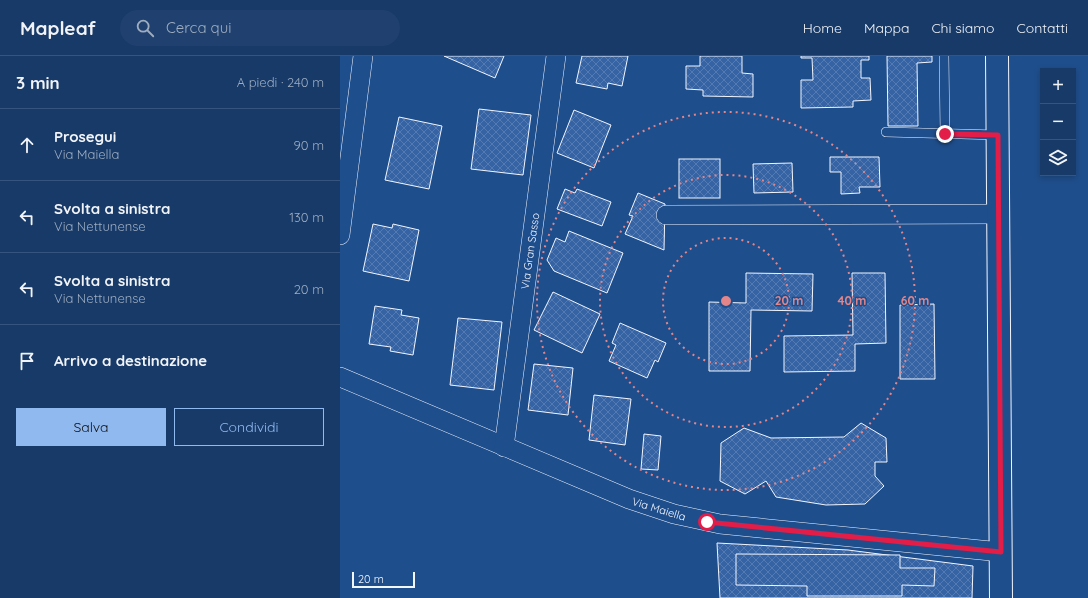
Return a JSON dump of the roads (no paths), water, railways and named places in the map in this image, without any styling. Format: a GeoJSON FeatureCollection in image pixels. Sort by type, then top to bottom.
{"type":"FeatureCollection","features":[{"type":"Feature","properties":{"kind":"main road"},"geometry":{"type":"LineString","coordinates":[[997,56],[1001,598]]}},
{"type":"Feature","properties":{"kind":"street"},"geometry":{"type":"LineString","coordinates":[[340,235],[363,56]]}},
{"type":"Feature","properties":{"kind":"street","name":"Via Gran Sasso"},"geometry":{"type":"LineString","coordinates":[[504,447],[556,56]]}},
{"type":"Feature","properties":{"kind":"street"},"geometry":{"type":"LineString","coordinates":[[666,215],[998,214]]}},
{"type":"Feature","properties":{"kind":"street","name":"Via Maiella"},"geometry":{"type":"LineString","coordinates":[[340,377],[641,504],[691,519],[720,524],[1001,552]]}},
{"type":"Feature","properties":{"kind":"lane"},"geometry":{"type":"LineString","coordinates":[[944,56],[945,134]]}},
{"type":"Feature","properties":{"kind":"lane"},"geometry":{"type":"LineString","coordinates":[[886,132],[998,135]]}}]}
